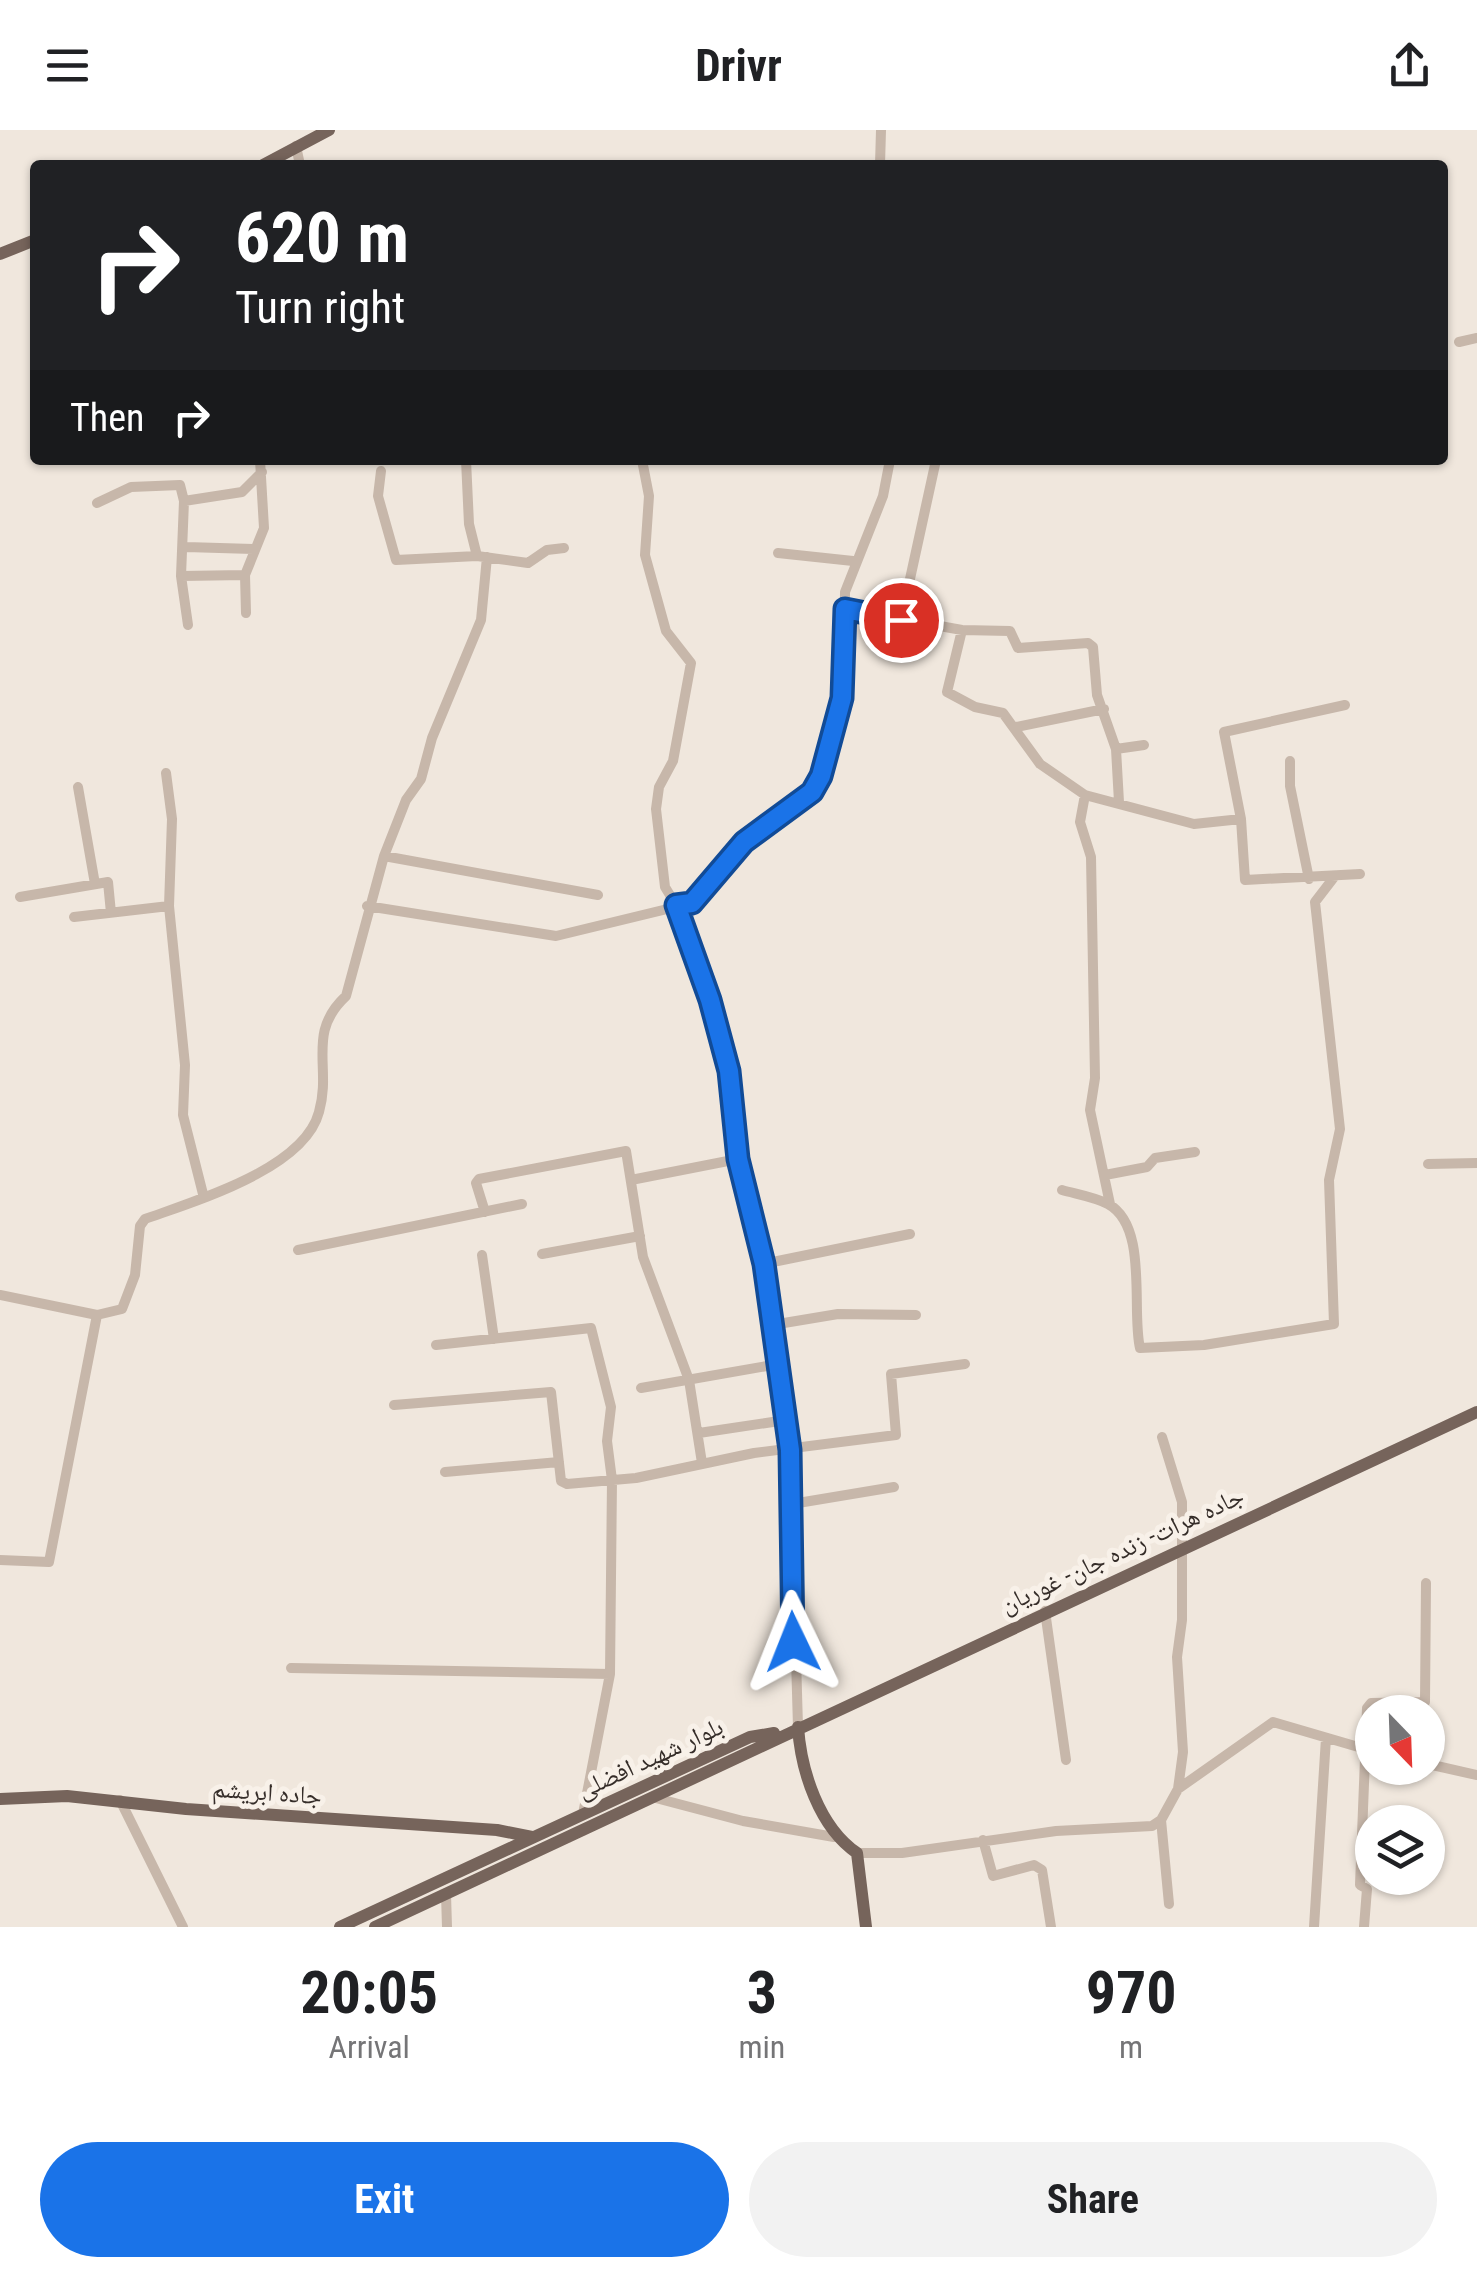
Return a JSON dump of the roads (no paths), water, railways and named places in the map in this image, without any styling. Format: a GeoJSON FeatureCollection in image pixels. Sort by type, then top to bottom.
{"type":"FeatureCollection","features":[{"type":"Feature","properties":{"kind":"main road"},"geometry":{"type":"LineString","coordinates":[[272,160],[329,130]]}},
{"type":"Feature","properties":{"kind":"main road"},"geometry":{"type":"LineString","coordinates":[[0,254],[30,242]]}},
{"type":"Feature","properties":{"kind":"main road","name":"جاده هرات- زنده جان- غوریان"},"geometry":{"type":"LineString","coordinates":[[792,1729],[1477,1412]]}},
{"type":"Feature","properties":{"kind":"main road"},"geometry":{"type":"LineString","coordinates":[[792,1729],[800,1758],[834,1837],[856,1853],[866,1927]]}},
{"type":"Feature","properties":{"kind":"main road","name":"بلوار شهید افضلی"},"geometry":{"type":"LineString","coordinates":[[375,1927],[792,1729]]}},
{"type":"Feature","properties":{"kind":"main road","name":"بلوار شهید افضلی"},"geometry":{"type":"LineString","coordinates":[[340,1927],[750,1737],[792,1729]]}},
{"type":"Feature","properties":{"kind":"main road","name":"جاده ابریشم"},"geometry":{"type":"LineString","coordinates":[[0,1799],[120,1800],[186,1809],[497,1830],[532,1837]]}},
{"type":"Feature","properties":{"kind":"street"},"geometry":{"type":"LineString","coordinates":[[880,160],[881,130]]}},
{"type":"Feature","properties":{"kind":"street"},"geometry":{"type":"LineString","coordinates":[[296,146],[299,160]]}},
{"type":"Feature","properties":{"kind":"street"},"geometry":{"type":"LineString","coordinates":[[1458,342],[1477,338]]}},
{"type":"Feature","properties":{"kind":"street"},"geometry":{"type":"LineString","coordinates":[[0,1295],[97,1315],[122,1309],[135,1274],[144,1220],[204,1198],[282,1160],[304,1142],[319,1113],[323,1028],[328,1012],[346,996],[384,856],[406,800],[421,780],[432,738],[481,620],[482,557],[470,524],[466,465]]}},
{"type":"Feature","properties":{"kind":"street"},"geometry":{"type":"LineString","coordinates":[[643,465],[649,496],[645,555],[666,631],[691,663],[674,761],[660,787],[656,809],[665,887],[676,905],[710,1000],[729,1071],[738,1159],[764,1264],[790,1450],[792,1729]]}},
{"type":"Feature","properties":{"kind":"street"},"geometry":{"type":"LineString","coordinates":[[368,906],[556,936],[692,903],[744,842],[812,792],[821,776],[842,698],[845,609],[854,561],[882,496],[889,465]]}},
{"type":"Feature","properties":{"kind":"street"},"geometry":{"type":"LineString","coordinates":[[901,620],[935,465]]}},
{"type":"Feature","properties":{"kind":"street"},"geometry":{"type":"LineString","coordinates":[[184,501],[242,492],[261,466]]}},
{"type":"Feature","properties":{"kind":"street"},"geometry":{"type":"LineString","coordinates":[[246,613],[245,575],[264,528],[261,466]]}},
{"type":"Feature","properties":{"kind":"street"},"geometry":{"type":"LineString","coordinates":[[381,471],[378,496],[396,560],[482,557],[528,563],[547,550],[564,548]]}},
{"type":"Feature","properties":{"kind":"street"},"geometry":{"type":"LineString","coordinates":[[97,502],[130,488],[180,485],[186,547],[182,576],[188,624]]}},
{"type":"Feature","properties":{"kind":"street"},"geometry":{"type":"LineString","coordinates":[[186,547],[253,549]]}},
{"type":"Feature","properties":{"kind":"street"},"geometry":{"type":"LineString","coordinates":[[778,552],[854,561]]}},
{"type":"Feature","properties":{"kind":"street"},"geometry":{"type":"LineString","coordinates":[[182,576],[245,575]]}},
{"type":"Feature","properties":{"kind":"street"},"geometry":{"type":"LineString","coordinates":[[845,609],[962,630],[1010,631],[1018,648],[1030,650],[1088,643],[1093,647],[1097,695],[1116,749],[1119,802]]}},
{"type":"Feature","properties":{"kind":"street"},"geometry":{"type":"LineString","coordinates":[[962,630],[947,692],[975,707],[1003,713],[1040,764],[1085,795],[1194,824],[1241,819]]}},
{"type":"Feature","properties":{"kind":"street"},"geometry":{"type":"LineString","coordinates":[[1345,705],[1225,729],[1241,819],[1246,880],[1360,874]]}},
{"type":"Feature","properties":{"kind":"street"},"geometry":{"type":"LineString","coordinates":[[1016,727],[1104,709]]}},
{"type":"Feature","properties":{"kind":"street"},"geometry":{"type":"LineString","coordinates":[[1116,749],[1144,745]]}},
{"type":"Feature","properties":{"kind":"street"},"geometry":{"type":"LineString","coordinates":[[1290,760],[1290,786],[1309,879]]}},
{"type":"Feature","properties":{"kind":"street"},"geometry":{"type":"LineString","coordinates":[[166,773],[172,819],[169,906],[185,1065],[182,1115],[204,1198]]}},
{"type":"Feature","properties":{"kind":"street"},"geometry":{"type":"LineString","coordinates":[[78,788],[96,884]]}},
{"type":"Feature","properties":{"kind":"street"},"geometry":{"type":"LineString","coordinates":[[1085,795],[1080,822],[1091,856],[1095,1078],[1090,1110],[1110,1204],[1126,1222],[1132,1244],[1140,1348],[1204,1345],[1334,1324],[1329,1180],[1340,1130],[1315,902],[1335,876]]}},
{"type":"Feature","properties":{"kind":"street"},"geometry":{"type":"LineString","coordinates":[[384,856],[598,895]]}},
{"type":"Feature","properties":{"kind":"street"},"geometry":{"type":"LineString","coordinates":[[20,896],[110,883],[111,913]]}},
{"type":"Feature","properties":{"kind":"street"},"geometry":{"type":"LineString","coordinates":[[74,917],[169,906]]}},
{"type":"Feature","properties":{"kind":"street"},"geometry":{"type":"LineString","coordinates":[[485,1212],[476,1183],[479,1178],[623,1150],[643,1258],[689,1380],[702,1463]]}},
{"type":"Feature","properties":{"kind":"street"},"geometry":{"type":"LineString","coordinates":[[1105,1176],[1148,1167],[1156,1158],[1195,1152]]}},
{"type":"Feature","properties":{"kind":"street"},"geometry":{"type":"LineString","coordinates":[[630,1180],[738,1159]]}},
{"type":"Feature","properties":{"kind":"street"},"geometry":{"type":"LineString","coordinates":[[1428,1164],[1477,1162]]}},
{"type":"Feature","properties":{"kind":"street"},"geometry":{"type":"LineString","coordinates":[[1062,1190],[1110,1204]]}},
{"type":"Feature","properties":{"kind":"street"},"geometry":{"type":"LineString","coordinates":[[298,1250],[522,1204]]}},
{"type":"Feature","properties":{"kind":"street"},"geometry":{"type":"LineString","coordinates":[[764,1264],[910,1234]]}},
{"type":"Feature","properties":{"kind":"street"},"geometry":{"type":"LineString","coordinates":[[542,1254],[640,1236]]}},
{"type":"Feature","properties":{"kind":"street"},"geometry":{"type":"LineString","coordinates":[[482,1255],[494,1339]]}},
{"type":"Feature","properties":{"kind":"street"},"geometry":{"type":"LineString","coordinates":[[772,1325],[838,1314],[916,1315]]}},
{"type":"Feature","properties":{"kind":"street"},"geometry":{"type":"LineString","coordinates":[[0,1560],[50,1562],[97,1315]]}},
{"type":"Feature","properties":{"kind":"street"},"geometry":{"type":"LineString","coordinates":[[436,1345],[590,1327],[610,1392],[612,1426],[607,1441],[612,1480],[610,1674],[583,1814]]}},
{"type":"Feature","properties":{"kind":"street"},"geometry":{"type":"LineString","coordinates":[[641,1388],[778,1364]]}},
{"type":"Feature","properties":{"kind":"street"},"geometry":{"type":"LineString","coordinates":[[394,1405],[551,1392],[563,1484],[612,1480],[896,1435],[891,1374],[965,1364]]}},
{"type":"Feature","properties":{"kind":"street"},"geometry":{"type":"LineString","coordinates":[[699,1433],[786,1420]]}},
{"type":"Feature","properties":{"kind":"street"},"geometry":{"type":"LineString","coordinates":[[856,1853],[902,1853],[983,1840],[1152,1826],[1161,1820],[1178,1789],[1183,1752],[1177,1657],[1182,1620],[1180,1486],[1162,1437]]}},
{"type":"Feature","properties":{"kind":"street"},"geometry":{"type":"LineString","coordinates":[[445,1472],[559,1462]]}},
{"type":"Feature","properties":{"kind":"street"},"geometry":{"type":"LineString","coordinates":[[792,1504],[894,1487]]}},
{"type":"Feature","properties":{"kind":"street"},"geometry":{"type":"LineString","coordinates":[[1426,1583],[1426,1695]]}},
{"type":"Feature","properties":{"kind":"street"},"geometry":{"type":"LineString","coordinates":[[1045,1611],[1066,1760]]}},
{"type":"Feature","properties":{"kind":"street"},"geometry":{"type":"LineString","coordinates":[[292,1668],[610,1674]]}},
{"type":"Feature","properties":{"kind":"street"},"geometry":{"type":"LineString","coordinates":[[1178,1789],[1273,1722],[1355,1746]]}},
{"type":"Feature","properties":{"kind":"street"},"geometry":{"type":"LineString","coordinates":[[1314,1927],[1326,1738]]}},
{"type":"Feature","properties":{"kind":"street"},"geometry":{"type":"LineString","coordinates":[[1445,1768],[1477,1775]]}},
{"type":"Feature","properties":{"kind":"street"},"geometry":{"type":"LineString","coordinates":[[1364,1927],[1367,1889],[1360,1885],[1366,1785]]}},
{"type":"Feature","properties":{"kind":"street"},"geometry":{"type":"LineString","coordinates":[[0,1790],[0,1799]]}},
{"type":"Feature","properties":{"kind":"street"},"geometry":{"type":"LineString","coordinates":[[652,1797],[743,1821],[834,1837]]}},
{"type":"Feature","properties":{"kind":"street"},"geometry":{"type":"LineString","coordinates":[[120,1800],[183,1927]]}},
{"type":"Feature","properties":{"kind":"street"},"geometry":{"type":"LineString","coordinates":[[1161,1820],[1168,1904]]}},
{"type":"Feature","properties":{"kind":"street"},"geometry":{"type":"LineString","coordinates":[[983,1840],[993,1876],[1034,1865],[1042,1870],[1051,1927]]}},
{"type":"Feature","properties":{"kind":"street"},"geometry":{"type":"LineString","coordinates":[[446,1894],[448,1927]]}}]}
